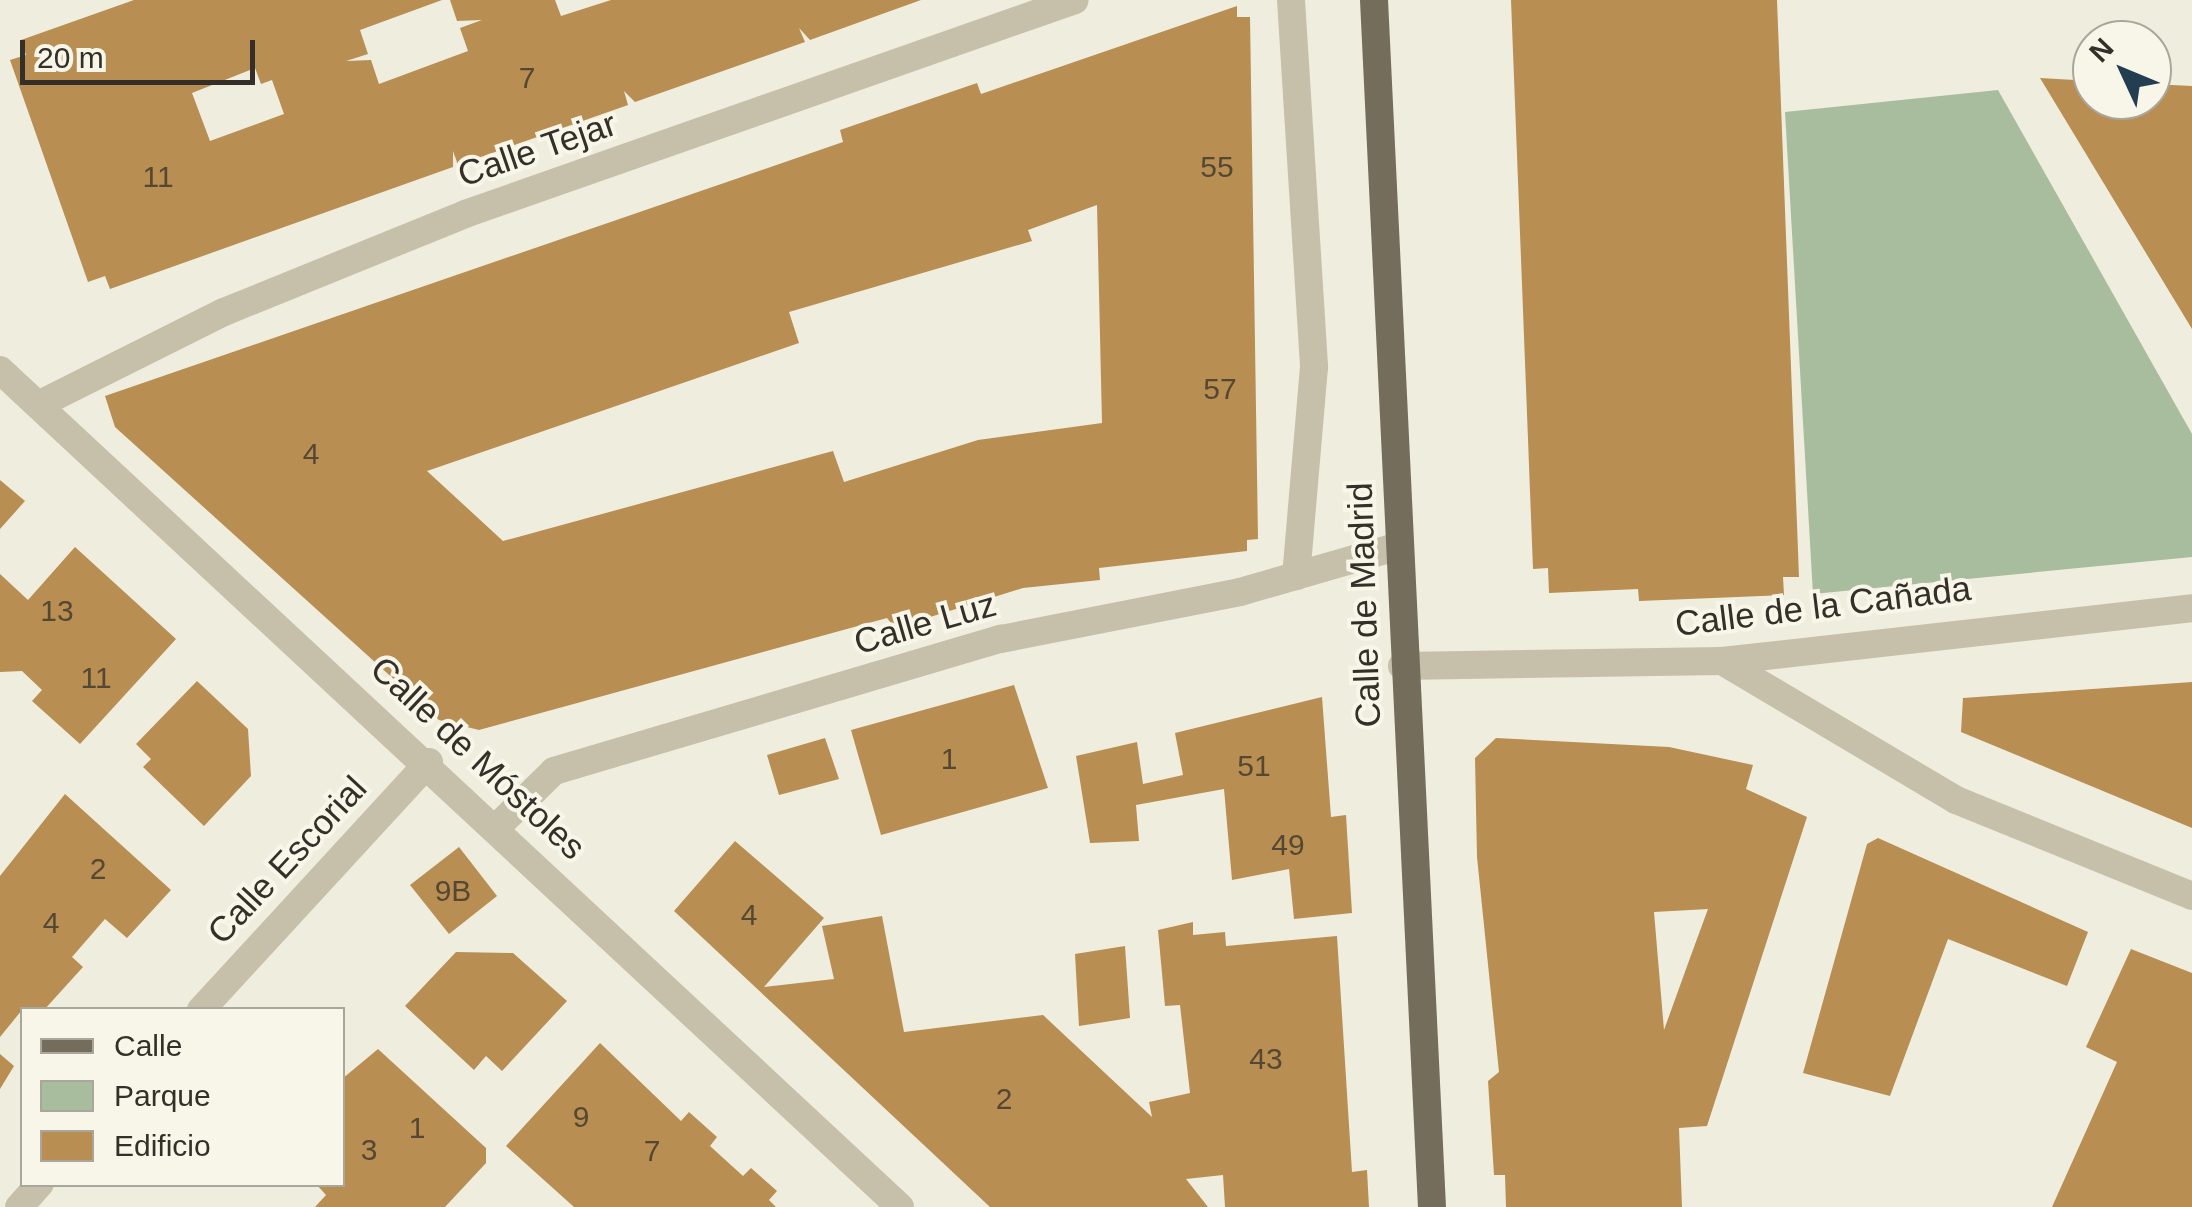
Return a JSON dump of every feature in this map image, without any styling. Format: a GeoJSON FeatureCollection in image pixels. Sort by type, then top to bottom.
{"type":"FeatureCollection","features":[{"type":"Feature","properties":{"kind":"main road","name":"Calle de Madrid"},"geometry":{"type":"LineString","coordinates":[[1374,0],[1396,546],[1432,1207]]}},
{"type":"Feature","properties":{"kind":"street","name":"Calle Tejar"},"geometry":{"type":"LineString","coordinates":[[38,405],[224,312],[465,214],[1075,0]]}},
{"type":"Feature","properties":{"kind":"street","name":"Calle de Madrid"},"geometry":{"type":"LineString","coordinates":[[1290,0],[1314,367],[1296,576]]}},
{"type":"Feature","properties":{"kind":"street","name":"Calle de Móstoles"},"geometry":{"type":"LineString","coordinates":[[0,370],[498,826],[900,1207]]}},
{"type":"Feature","properties":{"kind":"street","name":"Calle Luz"},"geometry":{"type":"LineString","coordinates":[[498,826],[554,771],[1001,638],[1296,576],[1396,546]]}},
{"type":"Feature","properties":{"kind":"street","name":"Calle de la Cañada"},"geometry":{"type":"LineString","coordinates":[[1402,666],[1722,661],[2192,608]]}},
{"type":"Feature","properties":{"kind":"street"},"geometry":{"type":"LineString","coordinates":[[1722,661],[1956,800],[2192,896]]}},
{"type":"Feature","properties":{"kind":"street","name":"Calle Escorial"},"geometry":{"type":"LineString","coordinates":[[204,1007],[429,762]]}},
{"type":"Feature","properties":{"kind":"street"},"geometry":{"type":"LineString","coordinates":[[19,1207],[37,1187]]}},
{"type":"Feature","properties":{"kind":"green space"},"geometry":{"type":"Polygon","coordinates":[[[1998,90],[2192,434],[2192,557],[1813,594],[1785,112],[1998,90]]]}},
{"type":"Feature","properties":{"kind":"building"},"geometry":{"type":"Polygon","coordinates":[[[134,0],[442,0],[360,30],[368,54],[346,61],[371,60],[379,84],[468,51],[460,28],[482,20],[457,21],[450,0],[555,0],[561,16],[611,0],[921,0],[810,40],[799,28],[805,42],[635,102],[624,91],[628,105],[458,165],[453,151],[453,167],[110,289],[105,276],[88,282],[10,60],[26,55],[21,40],[134,0]],[[255,68],[192,93],[210,141],[284,114],[272,80],[261,84],[255,68]]]}},
{"type":"Feature","properties":{"kind":"building"},"geometry":{"type":"Polygon","coordinates":[[[1511,0],[1777,0],[1799,577],[1783,577],[1784,595],[1639,601],[1638,589],[1549,593],[1548,568],[1533,569],[1511,0]]]}},
{"type":"Feature","properties":{"kind":"building"},"geometry":{"type":"Polygon","coordinates":[[[1237,6],[1237,17],[1250,17],[1258,539],[1247,540],[1247,551],[1099,568],[1100,580],[1023,588],[895,628],[887,618],[479,730],[439,720],[115,427],[105,396],[843,142],[840,130],[977,83],[981,94],[1237,6]],[[1097,205],[1028,230],[1032,241],[789,312],[799,343],[427,471],[503,541],[833,451],[844,482],[978,440],[1102,423],[1097,205]]]}},
{"type":"Feature","properties":{"kind":"building"},"geometry":{"type":"Polygon","coordinates":[[[2040,78],[2072,80],[2072,120],[2172,120],[2172,85],[2192,86],[2192,329],[2040,78]]]}},
{"type":"Feature","properties":{"kind":"building"},"geometry":{"type":"Polygon","coordinates":[[[0,480],[25,501],[0,529],[0,480]]]}},
{"type":"Feature","properties":{"kind":"building"},"geometry":{"type":"Polygon","coordinates":[[[75,547],[176,639],[80,744],[32,701],[42,690],[22,671],[0,672],[0,574],[28,600],[75,547]]]}},
{"type":"Feature","properties":{"kind":"building"},"geometry":{"type":"Polygon","coordinates":[[[197,681],[248,729],[251,776],[204,826],[143,767],[151,759],[136,744],[197,681]]]}},
{"type":"Feature","properties":{"kind":"building"},"geometry":{"type":"Polygon","coordinates":[[[2192,682],[2192,828],[1961,732],[1963,698],[2192,682]]]}},
{"type":"Feature","properties":{"kind":"building"},"geometry":{"type":"Polygon","coordinates":[[[1014,685],[1048,788],[881,835],[851,730],[1014,685]]]}},
{"type":"Feature","properties":{"kind":"building"},"geometry":{"type":"Polygon","coordinates":[[[1322,697],[1331,817],[1346,815],[1352,913],[1294,919],[1289,869],[1232,880],[1224,789],[1136,805],[1139,841],[1090,843],[1076,756],[1137,742],[1143,784],[1183,775],[1175,733],[1322,697]]]}},
{"type":"Feature","properties":{"kind":"building"},"geometry":{"type":"Polygon","coordinates":[[[825,738],[839,779],[779,795],[767,755],[825,738]]]}},
{"type":"Feature","properties":{"kind":"building"},"geometry":{"type":"Polygon","coordinates":[[[1496,738],[1669,747],[1753,765],[1746,789],[1807,817],[1707,1126],[1679,1128],[1682,1207],[1506,1207],[1505,1175],[1494,1175],[1488,1081],[1499,1072],[1477,857],[1475,758],[1496,738]],[[1708,909],[1654,912],[1664,1030],[1708,909]]]}},
{"type":"Feature","properties":{"kind":"building"},"geometry":{"type":"Polygon","coordinates":[[[65,794],[171,890],[127,938],[105,919],[72,957],[83,967],[47,1007],[20,1007],[20,1012],[0,1037],[0,876],[65,794]]]}},
{"type":"Feature","properties":{"kind":"building"},"geometry":{"type":"Polygon","coordinates":[[[1878,838],[2088,932],[2067,986],[1948,939],[1890,1096],[1803,1073],[1867,844],[1878,838]]]}},
{"type":"Feature","properties":{"kind":"building"},"geometry":{"type":"Polygon","coordinates":[[[735,841],[824,918],[764,987],[834,979],[822,926],[882,916],[904,1032],[1043,1015],[1152,1117],[1149,1102],[1190,1093],[1180,1005],[1165,1006],[1158,930],[1193,922],[1193,935],[1225,932],[1226,946],[1337,936],[1352,1172],[1367,1170],[1369,1207],[1225,1207],[1223,1175],[1186,1179],[1208,1207],[990,1207],[674,911],[735,841]]]}},
{"type":"Feature","properties":{"kind":"building"},"geometry":{"type":"Polygon","coordinates":[[[459,847],[497,896],[449,934],[410,885],[459,847]]]}},
{"type":"Feature","properties":{"kind":"building"},"geometry":{"type":"Polygon","coordinates":[[[1125,946],[1130,1018],[1079,1026],[1075,954],[1125,946]]]}},
{"type":"Feature","properties":{"kind":"building"},"geometry":{"type":"Polygon","coordinates":[[[2131,949],[2192,973],[2192,1207],[2052,1207],[2117,1062],[2086,1047],[2131,949]]]}},
{"type":"Feature","properties":{"kind":"building"},"geometry":{"type":"Polygon","coordinates":[[[456,952],[513,953],[567,1001],[502,1071],[486,1056],[474,1070],[405,1006],[456,952]]]}},
{"type":"Feature","properties":{"kind":"building"},"geometry":{"type":"Polygon","coordinates":[[[600,1043],[681,1121],[689,1112],[717,1137],[710,1146],[743,1176],[751,1168],[777,1191],[769,1200],[776,1207],[574,1207],[506,1146],[600,1043]]]}},
{"type":"Feature","properties":{"kind":"building"},"geometry":{"type":"Polygon","coordinates":[[[378,1049],[486,1148],[486,1163],[445,1207],[315,1207],[326,1195],[319,1187],[345,1187],[345,1076],[378,1049]]]}},
{"type":"Feature","properties":{"kind":"building"},"geometry":{"type":"Polygon","coordinates":[[[0,1054],[14,1066],[0,1089],[0,1054]]]}}]}
